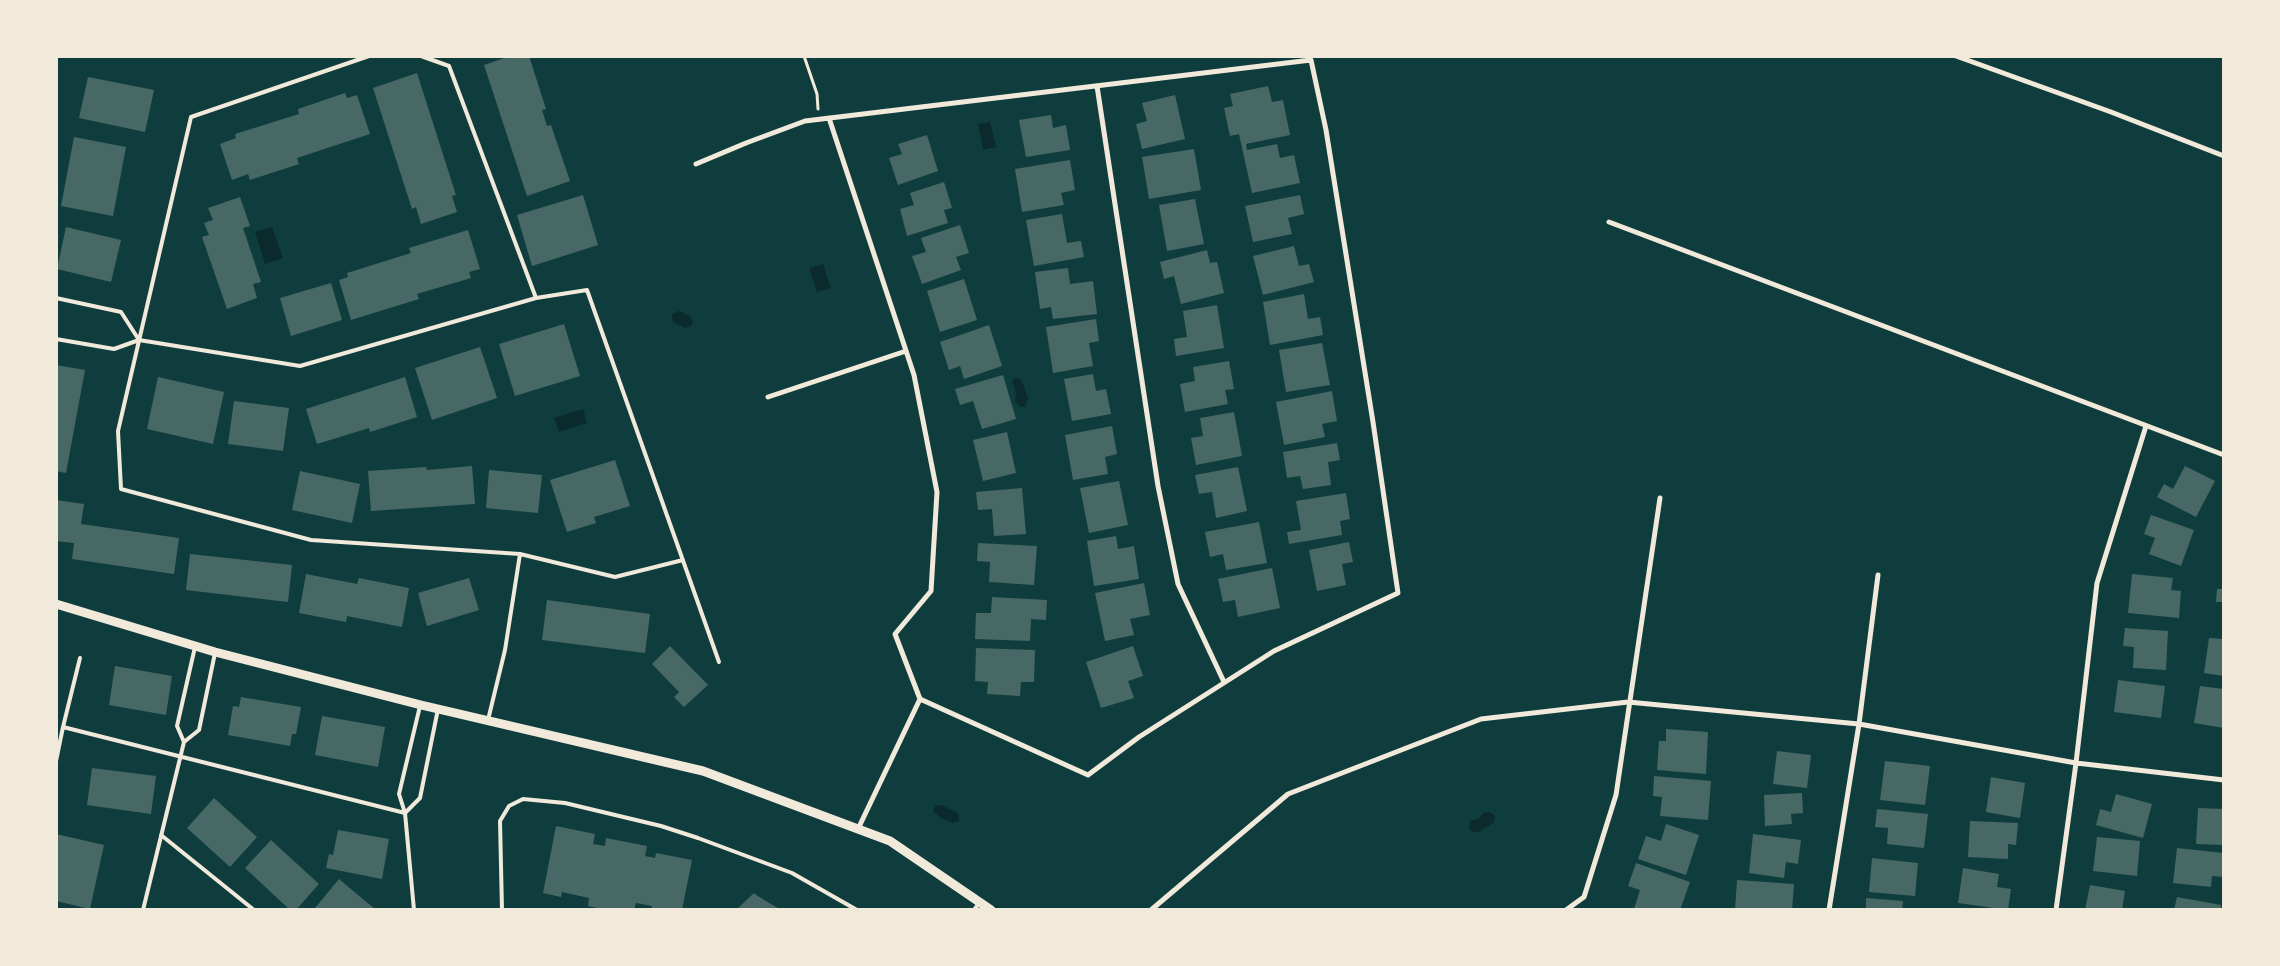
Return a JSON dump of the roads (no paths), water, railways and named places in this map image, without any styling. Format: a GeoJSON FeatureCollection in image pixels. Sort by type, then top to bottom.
{"type":"FeatureCollection","features":[{"type":"Feature","properties":{"kind":"street"},"geometry":{"type":"LineString","coordinates":[[1956,56],[2111,112],[2224,156]]}},
{"type":"Feature","properties":{"kind":"street"},"geometry":{"type":"LineString","coordinates":[[696,164],[805,121],[820,119],[1097,86],[1311,60],[1326,130],[1372,412],[1398,593],[1274,651],[1139,736],[1088,775],[920,699],[895,634],[931,591],[937,492],[914,375],[829,118]]}},
{"type":"Feature","properties":{"kind":"street"},"geometry":{"type":"LineString","coordinates":[[1097,86],[1158,486],[1178,584],[1224,682]]}},
{"type":"Feature","properties":{"kind":"street"},"geometry":{"type":"LineString","coordinates":[[1609,222],[2224,455]]}},
{"type":"Feature","properties":{"kind":"street"},"geometry":{"type":"LineString","coordinates":[[768,397],[906,351]]}},
{"type":"Feature","properties":{"kind":"street"},"geometry":{"type":"LineString","coordinates":[[2056,910],[2076,763],[2097,583],[2146,426]]}},
{"type":"Feature","properties":{"kind":"street"},"geometry":{"type":"LineString","coordinates":[[1566,910],[1584,897],[1616,795],[1628,702],[1660,498]]}},
{"type":"Feature","properties":{"kind":"street"},"geometry":{"type":"LineString","coordinates":[[1829,910],[1859,724],[1878,575]]}},
{"type":"Feature","properties":{"kind":"street"},"geometry":{"type":"LineString","coordinates":[[56,604],[216,652],[421,705],[702,771],[890,841],[977,906],[991,910]]}},
{"type":"Feature","properties":{"kind":"street"},"geometry":{"type":"LineString","coordinates":[[858,829],[920,699]]}},
{"type":"Feature","properties":{"kind":"street"},"geometry":{"type":"LineString","coordinates":[[1151,910],[1288,794],[1481,719],[1628,702],[1859,724],[2076,763],[2224,780]]}},
{"type":"Feature","properties":{"kind":"lane"},"geometry":{"type":"LineString","coordinates":[[369,56],[191,117],[118,431],[121,489],[311,540],[520,554],[615,577],[683,560]]}},
{"type":"Feature","properties":{"kind":"lane"},"geometry":{"type":"LineString","coordinates":[[421,56],[449,66],[536,298]]}},
{"type":"Feature","properties":{"kind":"lane"},"geometry":{"type":"LineString","coordinates":[[56,339],[114,349],[139,340],[300,366],[536,298],[587,290],[719,662]]}},
{"type":"Feature","properties":{"kind":"lane"},"geometry":{"type":"LineString","coordinates":[[56,298],[120,312],[139,340]]}},
{"type":"Feature","properties":{"kind":"lane"},"geometry":{"type":"LineString","coordinates":[[488,720],[505,650],[520,554]]}},
{"type":"Feature","properties":{"kind":"lane"},"geometry":{"type":"LineString","coordinates":[[184,742],[177,726],[195,646]]}},
{"type":"Feature","properties":{"kind":"lane"},"geometry":{"type":"LineString","coordinates":[[143,910],[180,755],[184,742],[199,730],[216,652]]}},
{"type":"Feature","properties":{"kind":"lane"},"geometry":{"type":"LineString","coordinates":[[56,761],[80,658]]}},
{"type":"Feature","properties":{"kind":"lane"},"geometry":{"type":"LineString","coordinates":[[414,910],[405,813],[399,794],[421,705]]}},
{"type":"Feature","properties":{"kind":"lane"},"geometry":{"type":"LineString","coordinates":[[405,813],[420,798],[438,709]]}},
{"type":"Feature","properties":{"kind":"lane"},"geometry":{"type":"LineString","coordinates":[[64,728],[180,755],[405,813]]}},
{"type":"Feature","properties":{"kind":"lane"},"geometry":{"type":"LineString","coordinates":[[502,910],[500,821],[510,806],[523,799],[565,803],[661,826],[698,838],[792,873],[857,910]]}},
{"type":"Feature","properties":{"kind":"lane"},"geometry":{"type":"LineString","coordinates":[[161,835],[254,910]]}},
{"type":"Feature","properties":{"kind":"water"},"geometry":{"type":"Polygon","coordinates":[[[990,122],[996,147],[983,150],[978,124],[990,122]]]}},
{"type":"Feature","properties":{"kind":"water"},"geometry":{"type":"Polygon","coordinates":[[[272,227],[283,258],[265,264],[255,232],[272,227]]]}},
{"type":"Feature","properties":{"kind":"water"},"geometry":{"type":"Polygon","coordinates":[[[823,264],[831,288],[817,292],[809,268],[823,264]]]}},
{"type":"Feature","properties":{"kind":"water"},"geometry":{"type":"Polygon","coordinates":[[[679,311],[691,317],[693,323],[691,326],[685,328],[673,322],[672,314],[679,311]]]}},
{"type":"Feature","properties":{"kind":"water"},"geometry":{"type":"Polygon","coordinates":[[[1015,378],[1021,379],[1028,398],[1025,407],[1019,406],[1015,402],[1016,392],[1012,382],[1015,378]]]}},
{"type":"Feature","properties":{"kind":"water"},"geometry":{"type":"Polygon","coordinates":[[[583,409],[587,423],[559,432],[554,418],[583,409]]]}},
{"type":"Feature","properties":{"kind":"water"},"geometry":{"type":"Polygon","coordinates":[[[936,805],[941,805],[958,813],[959,821],[953,823],[941,818],[933,811],[936,805]]]}},
{"type":"Feature","properties":{"kind":"water"},"geometry":{"type":"Polygon","coordinates":[[[1485,812],[1490,812],[1495,816],[1494,822],[1479,832],[1473,832],[1469,828],[1470,821],[1478,819],[1485,812]]]}}]}
